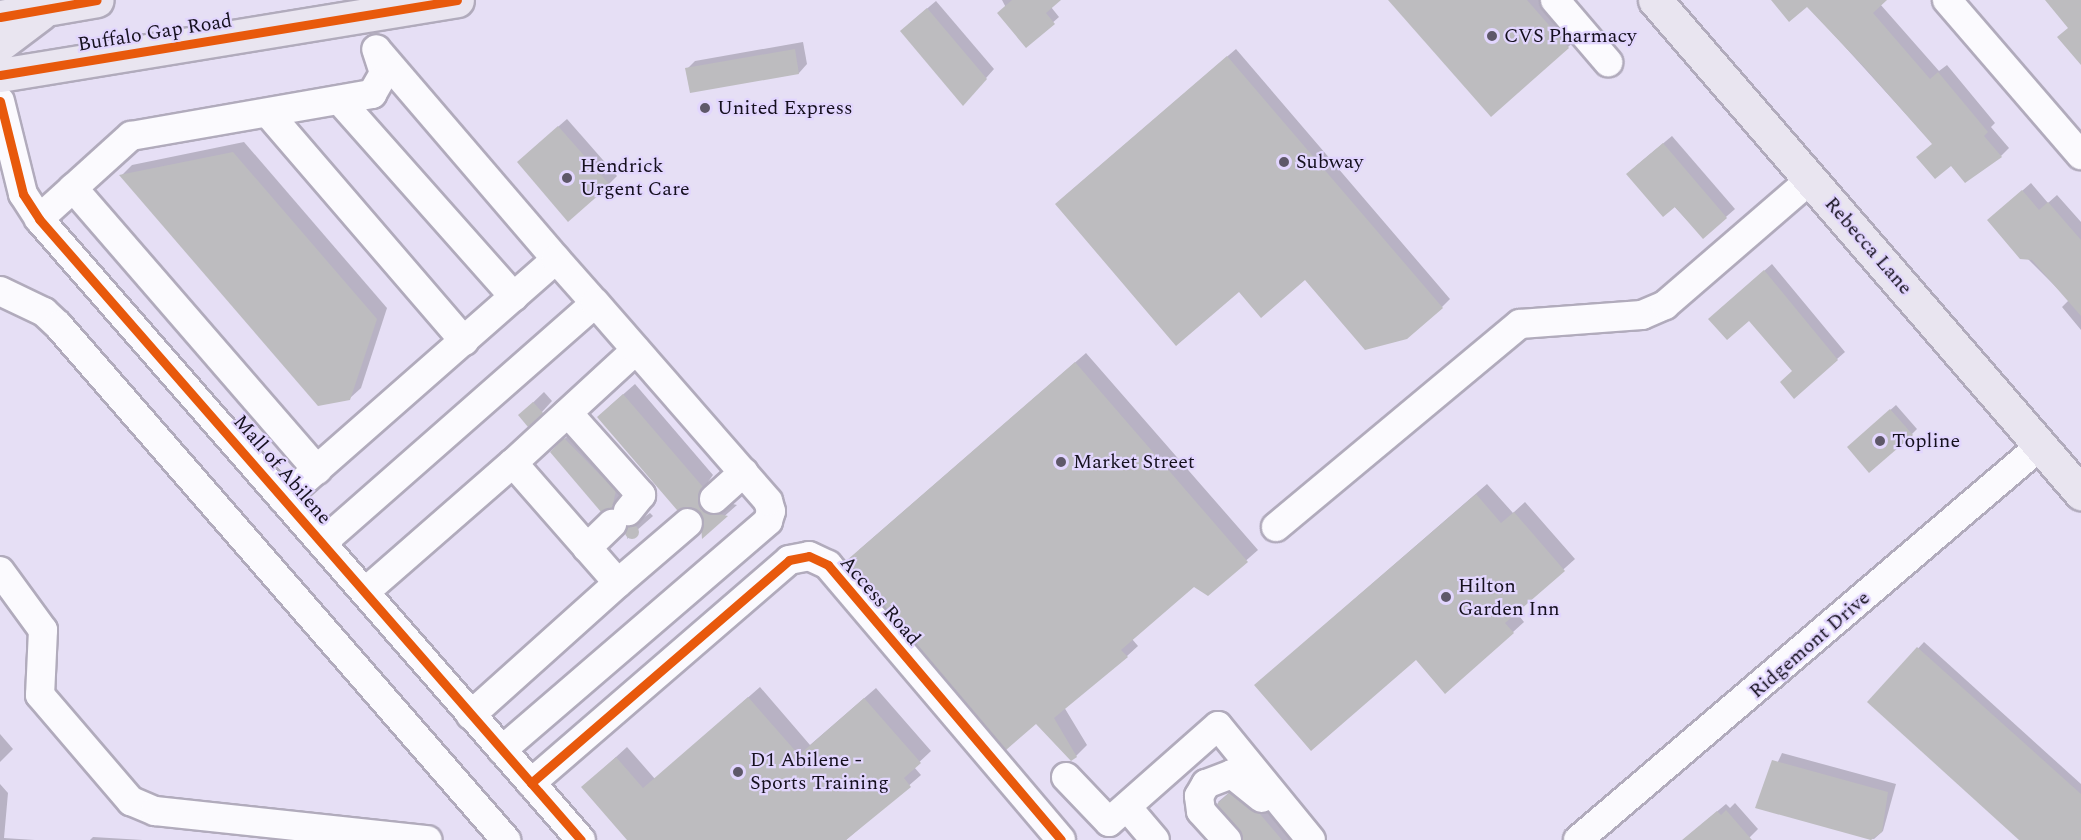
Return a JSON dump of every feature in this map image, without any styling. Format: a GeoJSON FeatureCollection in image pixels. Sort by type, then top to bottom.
{"type":"FeatureCollection","features":[{"type":"Feature","properties":{"kind":"main road"},"geometry":{"type":"LineString","coordinates":[[0,17],[97,0]]}},
{"type":"Feature","properties":{"kind":"main road","name":"Buffalo Gap Road"},"geometry":{"type":"LineString","coordinates":[[0,75],[360,18],[457,0]]}},
{"type":"Feature","properties":{"kind":"main road","name":"Rebecca Lane"},"geometry":{"type":"LineString","coordinates":[[1655,0],[2081,493]]}},
{"type":"Feature","properties":{"kind":"main road"},"geometry":{"type":"LineString","coordinates":[[0,44],[50,8]]}},
{"type":"Feature","properties":{"kind":"street"},"geometry":{"type":"LineString","coordinates":[[1555,0],[1608,62]]}},
{"type":"Feature","properties":{"kind":"street"},"geometry":{"type":"LineString","coordinates":[[1947,0],[2077,142]]}},
{"type":"Feature","properties":{"kind":"street"},"geometry":{"type":"LineString","coordinates":[[360,18],[378,51],[768,501],[768,521],[502,750]]}},
{"type":"Feature","properties":{"kind":"street"},"geometry":{"type":"LineString","coordinates":[[39,219],[131,136],[342,103],[380,86],[384,74],[378,51]]}},
{"type":"Feature","properties":{"kind":"street","name":"Mall of Abilene"},"geometry":{"type":"LineString","coordinates":[[0,101],[23,194],[39,219],[581,840]]}},
{"type":"Feature","properties":{"kind":"street"},"geometry":{"type":"LineString","coordinates":[[342,103],[514,297]]}},
{"type":"Feature","properties":{"kind":"street"},"geometry":{"type":"LineString","coordinates":[[268,113],[464,341]]}},
{"type":"Feature","properties":{"kind":"street"},"geometry":{"type":"LineString","coordinates":[[1276,527],[1520,324],[1642,315],[1665,305],[1811,180]]}},
{"type":"Feature","properties":{"kind":"street"},"geometry":{"type":"LineString","coordinates":[[72,188],[317,470]]}},
{"type":"Feature","properties":{"kind":"street"},"geometry":{"type":"LineString","coordinates":[[284,499],[556,259]]}},
{"type":"Feature","properties":{"kind":"street"},"geometry":{"type":"LineString","coordinates":[[0,291],[44,312],[58,326],[506,840]]}},
{"type":"Feature","properties":{"kind":"street"},"geometry":{"type":"LineString","coordinates":[[322,543],[595,303]]}},
{"type":"Feature","properties":{"kind":"street"},"geometry":{"type":"LineString","coordinates":[[365,592],[513,463],[636,350]]}},
{"type":"Feature","properties":{"kind":"street"},"geometry":{"type":"LineString","coordinates":[[568,413],[641,495],[587,548]]}},
{"type":"Feature","properties":{"kind":"street","name":"Ridgemont Drive"},"geometry":{"type":"LineString","coordinates":[[1578,840],[2040,446]]}},
{"type":"Feature","properties":{"kind":"street"},"geometry":{"type":"LineString","coordinates":[[513,463],[618,583]]}},
{"type":"Feature","properties":{"kind":"street"},"geometry":{"type":"LineString","coordinates":[[714,499],[744,472]]}},
{"type":"Feature","properties":{"kind":"street"},"geometry":{"type":"LineString","coordinates":[[471,714],[688,523]]}},
{"type":"Feature","properties":{"kind":"street","name":"Access Road"},"geometry":{"type":"LineString","coordinates":[[531,783],[789,560],[808,556],[828,565],[1060,840]]}},
{"type":"Feature","properties":{"kind":"street"},"geometry":{"type":"LineString","coordinates":[[0,571],[43,630],[40,695],[131,801],[155,811],[334,835],[427,840]]}},
{"type":"Feature","properties":{"kind":"street"},"geometry":{"type":"LineString","coordinates":[[1066,777],[1109,822],[1218,726],[1311,840]]}},
{"type":"Feature","properties":{"kind":"street"},"geometry":{"type":"LineString","coordinates":[[1227,840],[1201,811],[1199,796],[1206,784],[1232,774],[1250,784],[1299,840]]}},
{"type":"Feature","properties":{"kind":"street"},"geometry":{"type":"LineString","coordinates":[[1127,807],[1155,840]]}},
{"type":"Feature","properties":{"kind":"building"},"geometry":{"type":"Polygon","coordinates":[[[1012,0],[1061,0],[1046,13],[1055,24],[1026,48],[997,13],[1012,0]]]}},
{"type":"Feature","properties":{"kind":"building","name":"CVS Pharmacy"},"geometry":{"type":"Polygon","coordinates":[[[1388,0],[1527,0],[1569,48],[1491,117],[1388,0]]]}},
{"type":"Feature","properties":{"kind":"building"},"geometry":{"type":"Polygon","coordinates":[[[1771,0],[1887,0],[1873,13],[1930,79],[1938,72],[1988,132],[1984,136],[2002,157],[1965,183],[1951,166],[1935,179],[1916,157],[1932,144],[1864,67],[1807,7],[1789,22],[1771,0]]]}},
{"type":"Feature","properties":{"kind":"building"},"geometry":{"type":"Polygon","coordinates":[[[2045,0],[2081,0],[2081,65],[2057,37],[2068,28],[2045,0]]]}},
{"type":"Feature","properties":{"kind":"building"},"geometry":{"type":"Polygon","coordinates":[[[927,8],[987,79],[963,106],[900,31],[927,8]]]}},
{"type":"Feature","properties":{"kind":"building"},"geometry":{"type":"Polygon","coordinates":[[[795,49],[799,74],[690,93],[685,68],[795,49]]]}},
{"type":"Feature","properties":{"kind":"building"},"geometry":{"type":"Polygon","coordinates":[[[1227,56],[1443,308],[1407,339],[1365,350],[1305,280],[1261,318],[1239,292],[1176,346],[1055,204],[1227,56]]]}},
{"type":"Feature","properties":{"kind":"building","name":"Hendrick Urgent Care"},"geometry":{"type":"Polygon","coordinates":[[[558,126],[610,185],[568,222],[517,162],[558,126]]]}},
{"type":"Feature","properties":{"kind":"building"},"geometry":{"type":"Polygon","coordinates":[[[1663,143],[1727,218],[1703,239],[1675,207],[1663,217],[1626,174],[1663,143]]]}},
{"type":"Feature","properties":{"kind":"building"},"geometry":{"type":"Polygon","coordinates":[[[233,152],[377,319],[350,400],[318,406],[119,175],[233,152]]]}},
{"type":"Feature","properties":{"kind":"building"},"geometry":{"type":"Polygon","coordinates":[[[2022,190],[2039,210],[2048,202],[2081,240],[2081,316],[2032,260],[2020,259],[1987,220],[2022,190]]]}},
{"type":"Feature","properties":{"kind":"building"},"geometry":{"type":"Polygon","coordinates":[[[1764,270],[1838,360],[1794,399],[1780,382],[1792,371],[1749,321],[1727,340],[1708,319],[1764,270]]]}},
{"type":"Feature","properties":{"kind":"building","name":"Market Street"},"geometry":{"type":"Polygon","coordinates":[[[1075,362],[1248,562],[1208,596],[1194,587],[1121,650],[1128,657],[1054,718],[1077,757],[1071,761],[1036,724],[1006,750],[846,561],[1075,362]]]}},
{"type":"Feature","properties":{"kind":"building"},"geometry":{"type":"Polygon","coordinates":[[[623,394],[703,487],[698,494],[701,510],[728,516],[702,539],[700,512],[677,510],[597,417],[623,394]]]}},
{"type":"Feature","properties":{"kind":"building"},"geometry":{"type":"Polygon","coordinates":[[[533,402],[543,413],[528,427],[518,415],[533,402]]]}},
{"type":"Feature","properties":{"kind":"building","name":"Topline"},"geometry":{"type":"Polygon","coordinates":[[[1890,409],[1913,435],[1869,473],[1847,447],[1890,409]]]}},
{"type":"Feature","properties":{"kind":"building"},"geometry":{"type":"Polygon","coordinates":[[[564,438],[616,491],[612,508],[601,512],[550,452],[564,438]]]}},
{"type":"Feature","properties":{"kind":"building","name":"Hilton Garden Inn"},"geometry":{"type":"Polygon","coordinates":[[[1476,494],[1501,523],[1514,512],[1565,571],[1505,623],[1514,633],[1445,694],[1416,660],[1311,751],[1254,685],[1476,494]]]}},
{"type":"Feature","properties":{"kind":"building"},"geometry":{"type":"Polygon","coordinates":[[[629,525],[635,525],[639,532],[635,539],[629,539],[625,535],[625,529],[629,525]]]}},
{"type":"Feature","properties":{"kind":"building"},"geometry":{"type":"Polygon","coordinates":[[[1917,647],[2081,794],[2081,840],[2019,840],[1867,702],[1917,647]]]}},
{"type":"Feature","properties":{"kind":"building","name":"D1 Abilene - Sports Training"},"geometry":{"type":"Polygon","coordinates":[[[748,697],[799,755],[864,698],[921,763],[904,778],[911,787],[846,840],[627,840],[581,787],[616,757],[643,788],[748,697]]]}},
{"type":"Feature","properties":{"kind":"building"},"geometry":{"type":"Polygon","coordinates":[[[1772,760],[1888,792],[1882,832],[1871,840],[1755,808],[1772,760]]]}},
{"type":"Feature","properties":{"kind":"building"},"geometry":{"type":"Polygon","coordinates":[[[1229,793],[1260,814],[1282,840],[1243,840],[1217,804],[1229,793]]]}},
{"type":"Feature","properties":{"kind":"building"},"geometry":{"type":"Polygon","coordinates":[[[1726,810],[1752,840],[1682,840],[1717,811],[1721,815],[1726,810]]]}},
{"type":"Feature","properties":{"kind":"cycle path"},"geometry":{"type":"LineString","coordinates":[[0,17],[97,0]]}},
{"type":"Feature","properties":{"kind":"cycle path"},"geometry":{"type":"LineString","coordinates":[[0,75],[457,0]]}},
{"type":"Feature","properties":{"kind":"cycle path"},"geometry":{"type":"LineString","coordinates":[[0,101],[23,194],[39,219],[581,840]]}},
{"type":"Feature","properties":{"kind":"cycle path"},"geometry":{"type":"LineString","coordinates":[[531,783],[789,560],[809,556],[828,565],[1061,840]]}},
{"type":"Feature","properties":{"kind":"place","name":"CVS Pharmacy"},"geometry":{"type":"Point","coordinates":[1492,36]}},
{"type":"Feature","properties":{"kind":"place","name":"United Express"},"geometry":{"type":"Point","coordinates":[705,108]}},
{"type":"Feature","properties":{"kind":"place","name":"Subway"},"geometry":{"type":"Point","coordinates":[1284,162]}},
{"type":"Feature","properties":{"kind":"place","name":"Hendrick Urgent Care"},"geometry":{"type":"Point","coordinates":[567,178]}},
{"type":"Feature","properties":{"kind":"place","name":"Topline"},"geometry":{"type":"Point","coordinates":[1880,441]}},
{"type":"Feature","properties":{"kind":"place","name":"Market Street"},"geometry":{"type":"Point","coordinates":[1061,462]}},
{"type":"Feature","properties":{"kind":"place","name":"Hilton Garden Inn"},"geometry":{"type":"Point","coordinates":[1446,597]}},
{"type":"Feature","properties":{"kind":"place","name":"D1 Abilene - Sports Training"},"geometry":{"type":"Point","coordinates":[738,772]}}]}
